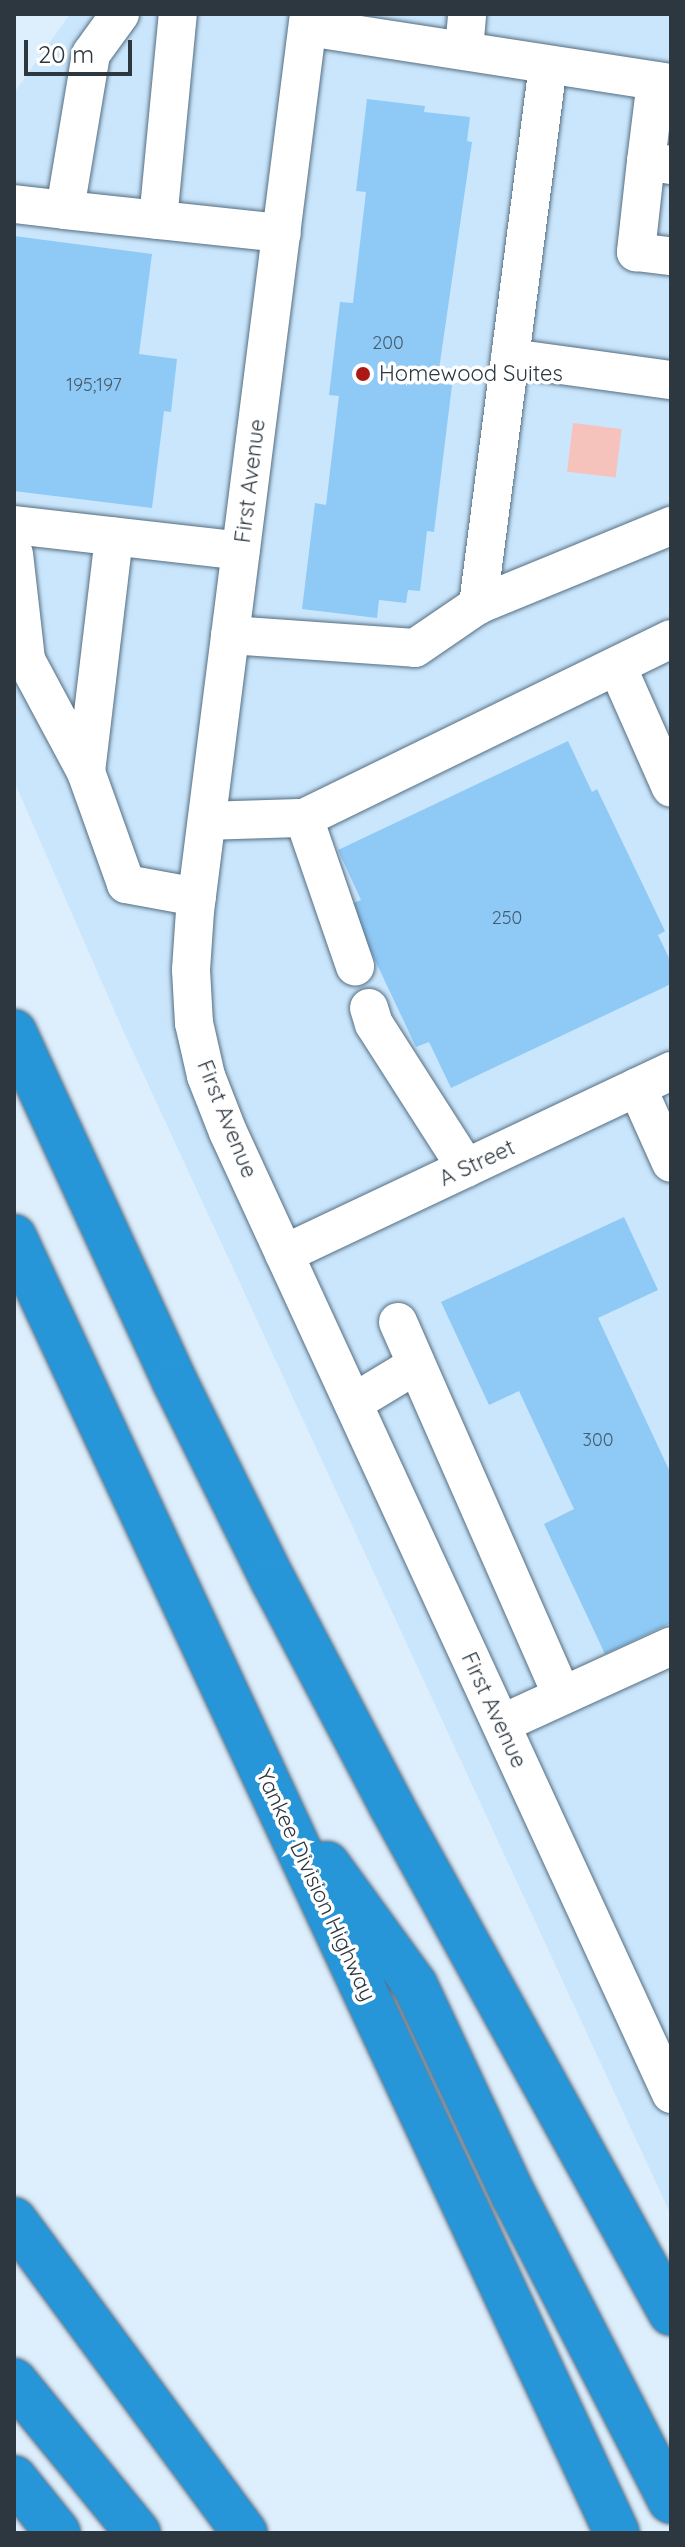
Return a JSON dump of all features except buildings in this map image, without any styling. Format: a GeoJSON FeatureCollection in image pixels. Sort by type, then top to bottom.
{"type":"FeatureCollection","features":[{"type":"Feature","properties":{"kind":"highway"},"geometry":{"type":"LineString","coordinates":[[14,1032],[175,1382],[281,1595],[399,1819],[671,2313]]}},
{"type":"Feature","properties":{"kind":"highway","name":"Yankee Division Highway"},"geometry":{"type":"LineString","coordinates":[[14,1237],[617,2533]]}},
{"type":"Feature","properties":{"kind":"highway"},"geometry":{"type":"LineString","coordinates":[[269,1785],[415,1985],[514,2196],[671,2501]]}},
{"type":"Feature","properties":{"kind":"highway"},"geometry":{"type":"LineString","coordinates":[[14,2220],[245,2533]]}},
{"type":"Feature","properties":{"kind":"highway"},"geometry":{"type":"LineString","coordinates":[[14,2381],[138,2533]]}},
{"type":"Feature","properties":{"kind":"highway"},"geometry":{"type":"LineString","coordinates":[[14,2478],[58,2533]]}},
{"type":"Feature","properties":{"kind":"street"},"geometry":{"type":"LineString","coordinates":[[65,210],[91,54],[120,14]]}},
{"type":"Feature","properties":{"kind":"street"},"geometry":{"type":"LineString","coordinates":[[158,220],[178,14]]}},
{"type":"Feature","properties":{"kind":"street"},"geometry":{"type":"LineString","coordinates":[[309,21],[465,32],[548,65],[664,82],[658,163],[636,252],[671,256]]}},
{"type":"Feature","properties":{"kind":"street","name":"First Avenue"},"geometry":{"type":"LineString","coordinates":[[309,21],[197,897],[191,970],[199,1049],[215,1103],[501,1724],[662,2048],[671,2094]]}},
{"type":"Feature","properties":{"kind":"street"},"geometry":{"type":"LineString","coordinates":[[478,605],[548,65]]}},
{"type":"Feature","properties":{"kind":"street"},"geometry":{"type":"LineString","coordinates":[[14,204],[282,233]]}},
{"type":"Feature","properties":{"kind":"street"},"geometry":{"type":"LineString","coordinates":[[510,358],[671,380]]}},
{"type":"Feature","properties":{"kind":"street"},"geometry":{"type":"LineString","coordinates":[[14,525],[241,551]]}},
{"type":"Feature","properties":{"kind":"street"},"geometry":{"type":"LineString","coordinates":[[230,635],[415,648],[478,605],[671,526]]}},
{"type":"Feature","properties":{"kind":"street"},"geometry":{"type":"LineString","coordinates":[[86,772],[114,537]]}},
{"type":"Feature","properties":{"kind":"street"},"geometry":{"type":"LineString","coordinates":[[14,554],[26,660],[86,772],[126,884],[197,897]]}},
{"type":"Feature","properties":{"kind":"street"},"geometry":{"type":"LineString","coordinates":[[207,821],[304,818],[671,639]]}},
{"type":"Feature","properties":{"kind":"street"},"geometry":{"type":"LineString","coordinates":[[617,666],[671,788]]}},
{"type":"Feature","properties":{"kind":"street"},"geometry":{"type":"LineString","coordinates":[[304,818],[355,966]]}},
{"type":"Feature","properties":{"kind":"street"},"geometry":{"type":"LineString","coordinates":[[369,1008],[374,1024],[466,1168]]}},
{"type":"Feature","properties":{"kind":"street","name":"A Street"},"geometry":{"type":"LineString","coordinates":[[284,1254],[671,1071]]}},
{"type":"Feature","properties":{"kind":"street"},"geometry":{"type":"LineString","coordinates":[[637,1087],[671,1163]]}},
{"type":"Feature","properties":{"kind":"street"},"geometry":{"type":"LineString","coordinates":[[398,1322],[562,1696]]}},
{"type":"Feature","properties":{"kind":"street"},"geometry":{"type":"LineString","coordinates":[[353,1403],[416,1365]]}},
{"type":"Feature","properties":{"kind":"street"},"geometry":{"type":"LineString","coordinates":[[501,1724],[671,1646]]}},
{"type":"Feature","properties":{"kind":"shaded area"},"geometry":{"type":"Polygon","coordinates":[[[70,14],[671,14],[671,2215],[122,1028],[14,781],[14,93],[70,14]]]}},
{"type":"Feature","properties":{"kind":"shaded area"},"geometry":{"type":"Polygon","coordinates":[[[573,423],[622,429],[616,478],[567,472],[573,423]]]}},
{"type":"Feature","properties":{"kind":"place","name":"Homewood Suites"},"geometry":{"type":"Point","coordinates":[363,374]}}]}
